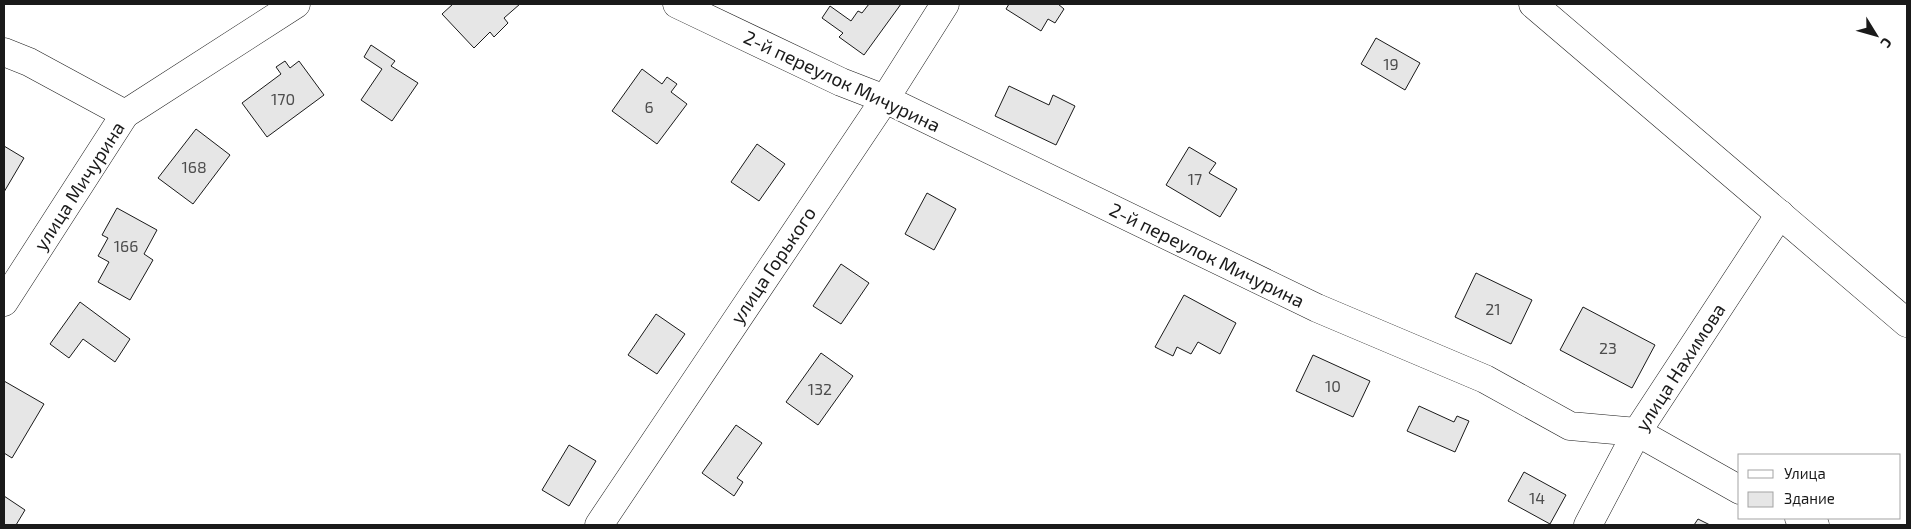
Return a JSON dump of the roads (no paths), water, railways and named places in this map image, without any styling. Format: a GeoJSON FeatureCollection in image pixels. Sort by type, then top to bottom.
{"type":"FeatureCollection","features":[{"type":"Feature","properties":{"kind":"street","name":"улица Мичурина"},"geometry":{"type":"LineString","coordinates":[[4,302],[126,114],[296,4]]}},
{"type":"Feature","properties":{"kind":"street","name":"2-й переулок Мичурина"},"geometry":{"type":"LineString","coordinates":[[677,4],[841,82],[885,99],[1317,308],[1485,379],[1570,426],[1637,432],[1738,489]]}},
{"type":"Feature","properties":{"kind":"street","name":"улица Горького"},"geometry":{"type":"LineString","coordinates":[[599,525],[885,99],[946,4]]}},
{"type":"Feature","properties":{"kind":"street"},"geometry":{"type":"LineString","coordinates":[[1533,4],[1907,323]]}},
{"type":"Feature","properties":{"kind":"street"},"geometry":{"type":"LineString","coordinates":[[4,52],[30,62],[126,114]]}},
{"type":"Feature","properties":{"kind":"street","name":"улица Нахимова"},"geometry":{"type":"LineString","coordinates":[[1588,525],[1637,432],[1780,214]]}},
{"type":"Feature","properties":{"kind":"street"},"geometry":{"type":"LineString","coordinates":[[1801,519],[1815,525]]}}]}
